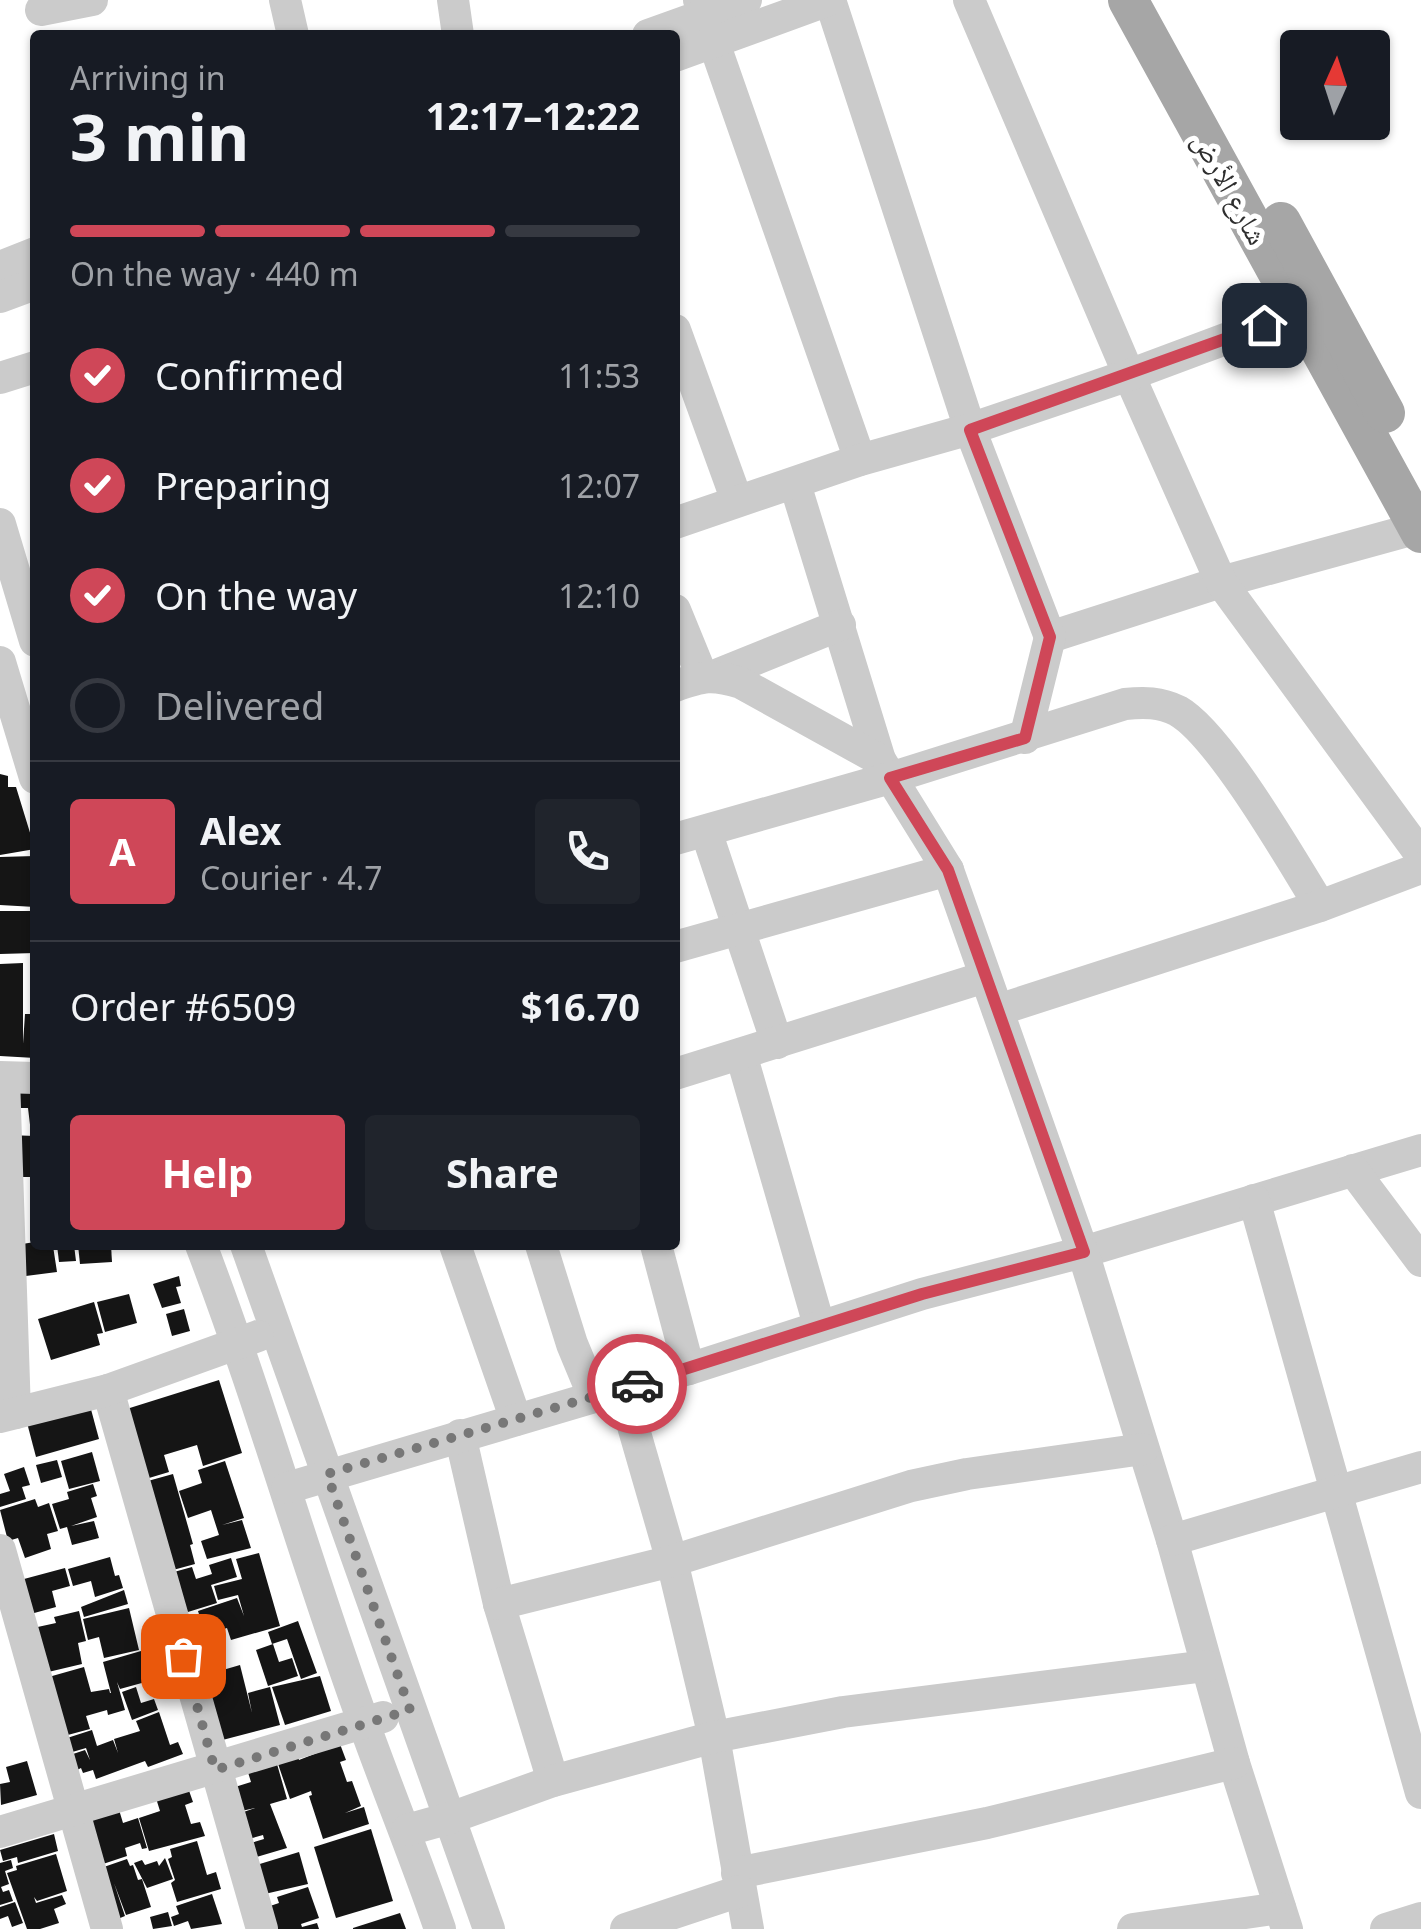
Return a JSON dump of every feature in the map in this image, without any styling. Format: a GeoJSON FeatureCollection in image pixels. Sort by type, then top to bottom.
{"type":"FeatureCollection","features":[{"type":"Feature","properties":{"kind":"main road","name":"شارع الأرض"},"geometry":{"type":"LineString","coordinates":[[1128,0],[1421,478]]}},
{"type":"Feature","properties":{"kind":"main road","name":"شارع الأرض"},"geometry":{"type":"LineString","coordinates":[[1159,0],[1268,226],[1298,312],[1420,531]]}},
{"type":"Feature","properties":{"kind":"street"},"geometry":{"type":"LineString","coordinates":[[42,15],[92,0]]}},
{"type":"Feature","properties":{"kind":"street"},"geometry":{"type":"LineString","coordinates":[[285,0],[292,30]]}},
{"type":"Feature","properties":{"kind":"street"},"geometry":{"type":"LineString","coordinates":[[453,0],[457,30]]}},
{"type":"Feature","properties":{"kind":"street"},"geometry":{"type":"LineString","coordinates":[[680,50],[706,19],[746,0]]}},
{"type":"Feature","properties":{"kind":"street"},"geometry":{"type":"LineString","coordinates":[[666,30],[706,19],[829,0],[970,430],[1050,637],[1025,738]]}},
{"type":"Feature","properties":{"kind":"street"},"geometry":{"type":"LineString","coordinates":[[969,0],[1128,376],[1221,582],[1421,855]]}},
{"type":"Feature","properties":{"kind":"street"},"geometry":{"type":"LineString","coordinates":[[706,19],[860,460]]}},
{"type":"Feature","properties":{"kind":"street"},"geometry":{"type":"LineString","coordinates":[[0,268],[30,255]]}},
{"type":"Feature","properties":{"kind":"street"},"geometry":{"type":"LineString","coordinates":[[0,297],[30,286]]}},
{"type":"Feature","properties":{"kind":"street"},"geometry":{"type":"LineString","coordinates":[[680,521],[860,460],[970,430],[1298,312]]}},
{"type":"Feature","properties":{"kind":"street"},"geometry":{"type":"LineString","coordinates":[[680,344],[737,501]]}},
{"type":"Feature","properties":{"kind":"street"},"geometry":{"type":"LineString","coordinates":[[0,378],[30,369]]}},
{"type":"Feature","properties":{"kind":"street"},"geometry":{"type":"LineString","coordinates":[[795,484],[885,769],[948,870],[1084,1252],[1172,1540],[1234,1763],[1284,1919],[1133,1929]]}},
{"type":"Feature","properties":{"kind":"street"},"geometry":{"type":"LineString","coordinates":[[0,524],[27,591]]}},
{"type":"Feature","properties":{"kind":"street"},"geometry":{"type":"LineString","coordinates":[[1050,637],[1221,582],[1420,531]]}},
{"type":"Feature","properties":{"kind":"street"},"geometry":{"type":"LineString","coordinates":[[680,625],[698,679]]}},
{"type":"Feature","properties":{"kind":"street"},"geometry":{"type":"LineString","coordinates":[[698,679],[840,625]]}},
{"type":"Feature","properties":{"kind":"street"},"geometry":{"type":"LineString","coordinates":[[0,662],[24,756]]}},
{"type":"Feature","properties":{"kind":"street"},"geometry":{"type":"LineString","coordinates":[[698,679],[765,695],[885,769]]}},
{"type":"Feature","properties":{"kind":"street"},"geometry":{"type":"LineString","coordinates":[[777,1043],[740,928],[690,835],[885,769],[1025,738],[1125,704],[1151,702],[1179,712],[1207,738],[1268,822],[1320,906]]}},
{"type":"Feature","properties":{"kind":"street"},"geometry":{"type":"LineString","coordinates":[[998,1010],[1320,906],[1421,868]]}},
{"type":"Feature","properties":{"kind":"street"},"geometry":{"type":"LineString","coordinates":[[680,946],[948,870]]}},
{"type":"Feature","properties":{"kind":"street"},"geometry":{"type":"LineString","coordinates":[[680,1072],[984,977]]}},
{"type":"Feature","properties":{"kind":"street"},"geometry":{"type":"LineString","coordinates":[[741,1054],[819,1325]]}},
{"type":"Feature","properties":{"kind":"street"},"geometry":{"type":"LineString","coordinates":[[13,1078],[8,1415],[108,1390],[274,1330]]}},
{"type":"Feature","properties":{"kind":"street"},"geometry":{"type":"LineString","coordinates":[[287,1488],[690,1369],[922,1294],[1084,1252],[1421,1150]]}},
{"type":"Feature","properties":{"kind":"street"},"geometry":{"type":"LineString","coordinates":[[1353,1170],[1421,1262]]}},
{"type":"Feature","properties":{"kind":"street"},"geometry":{"type":"LineString","coordinates":[[1254,1200],[1421,1794]]}},
{"type":"Feature","properties":{"kind":"street"},"geometry":{"type":"LineString","coordinates":[[203,1250],[238,1342],[364,1722],[440,1929]]}},
{"type":"Feature","properties":{"kind":"street"},"geometry":{"type":"LineString","coordinates":[[248,1250],[490,1929]]}},
{"type":"Feature","properties":{"kind":"street"},"geometry":{"type":"LineString","coordinates":[[457,1250],[516,1420]]}},
{"type":"Feature","properties":{"kind":"street"},"geometry":{"type":"LineString","coordinates":[[543,1250],[572,1344],[608,1393],[672,1561],[714,1736],[748,1929]]}},
{"type":"Feature","properties":{"kind":"street"},"geometry":{"type":"LineString","coordinates":[[657,1250],[690,1369]]}},
{"type":"Feature","properties":{"kind":"street"},"geometry":{"type":"LineString","coordinates":[[108,1390],[262,1929]]}},
{"type":"Feature","properties":{"kind":"street"},"geometry":{"type":"LineString","coordinates":[[460,1435],[499,1604],[553,1780]]}},
{"type":"Feature","properties":{"kind":"street"},"geometry":{"type":"LineString","coordinates":[[499,1604],[672,1561],[911,1486],[1143,1449]]}},
{"type":"Feature","properties":{"kind":"street"},"geometry":{"type":"LineString","coordinates":[[1172,1540],[1421,1467]]}},
{"type":"Feature","properties":{"kind":"street"},"geometry":{"type":"LineString","coordinates":[[0,1550],[107,1929]]}},
{"type":"Feature","properties":{"kind":"street"},"geometry":{"type":"LineString","coordinates":[[406,1830],[553,1780],[714,1736],[843,1712],[1206,1666]]}},
{"type":"Feature","properties":{"kind":"street"},"geometry":{"type":"LineString","coordinates":[[0,1832],[410,1710]]}},
{"type":"Feature","properties":{"kind":"street"},"geometry":{"type":"LineString","coordinates":[[626,1929],[738,1882],[1234,1763]]}},
{"type":"Feature","properties":{"kind":"street"},"geometry":{"type":"LineString","coordinates":[[1386,1929],[1421,1918]]}},
{"type":"Feature","properties":{"kind":"building"},"geometry":{"type":"Polygon","coordinates":[[[0,774],[8,776],[8,787],[16,787],[30,833],[30,850],[0,855],[0,774]]]}},
{"type":"Feature","properties":{"kind":"building"},"geometry":{"type":"Polygon","coordinates":[[[30,856],[30,907],[0,905],[0,857],[30,856]]]}},
{"type":"Feature","properties":{"kind":"building"},"geometry":{"type":"Polygon","coordinates":[[[0,911],[30,911],[30,953],[0,954],[0,911]]]}},
{"type":"Feature","properties":{"kind":"building"},"geometry":{"type":"Polygon","coordinates":[[[23,963],[23,1044],[25,1014],[30,1014],[30,1058],[0,1056],[0,964],[23,963]]]}},
{"type":"Feature","properties":{"kind":"building"},"geometry":{"type":"Polygon","coordinates":[[[30,1088],[30,1125],[28,1108],[10,1108],[10,1097],[30,1088]]]}},
{"type":"Feature","properties":{"kind":"building"},"geometry":{"type":"Polygon","coordinates":[[[8,1135],[30,1136],[30,1177],[9,1177],[8,1135]]]}},
{"type":"Feature","properties":{"kind":"building"},"geometry":{"type":"Polygon","coordinates":[[[30,1243],[30,1250],[54,1250],[57,1272],[18,1277],[22,1244],[30,1243]]]}},
{"type":"Feature","properties":{"kind":"building"},"geometry":{"type":"Polygon","coordinates":[[[58,1250],[75,1250],[76,1261],[59,1262],[58,1250]]]}},
{"type":"Feature","properties":{"kind":"building"},"geometry":{"type":"Polygon","coordinates":[[[79,1250],[111,1250],[112,1262],[80,1264],[79,1250]]]}},
{"type":"Feature","properties":{"kind":"building"},"geometry":{"type":"Polygon","coordinates":[[[179,1276],[181,1286],[176,1287],[181,1303],[162,1308],[153,1284],[179,1276]]]}},
{"type":"Feature","properties":{"kind":"building"},"geometry":{"type":"Polygon","coordinates":[[[129,1294],[137,1323],[105,1332],[97,1302],[129,1294]]]}},
{"type":"Feature","properties":{"kind":"building"},"geometry":{"type":"Polygon","coordinates":[[[94,1302],[103,1333],[97,1334],[100,1345],[51,1360],[38,1319],[94,1302]]]}},
{"type":"Feature","properties":{"kind":"building"},"geometry":{"type":"Polygon","coordinates":[[[184,1309],[190,1331],[172,1336],[166,1314],[184,1309]]]}},
{"type":"Feature","properties":{"kind":"building"},"geometry":{"type":"Polygon","coordinates":[[[219,1380],[242,1453],[203,1466],[197,1445],[164,1455],[169,1472],[139,1481],[117,1412],[219,1380]]]}},
{"type":"Feature","properties":{"kind":"building"},"geometry":{"type":"Polygon","coordinates":[[[89,1402],[99,1439],[36,1457],[26,1419],[89,1402]]]}},
{"type":"Feature","properties":{"kind":"building"},"geometry":{"type":"Polygon","coordinates":[[[92,1452],[100,1481],[69,1489],[61,1461],[92,1452]]]}},
{"type":"Feature","properties":{"kind":"building"},"geometry":{"type":"Polygon","coordinates":[[[57,1460],[62,1477],[41,1483],[36,1465],[57,1460]]]}},
{"type":"Feature","properties":{"kind":"building"},"geometry":{"type":"Polygon","coordinates":[[[225,1461],[244,1518],[222,1525],[242,1520],[251,1548],[207,1559],[201,1541],[219,1535],[211,1510],[188,1518],[179,1491],[202,1483],[198,1470],[225,1461]]]}},
{"type":"Feature","properties":{"kind":"building"},"geometry":{"type":"Polygon","coordinates":[[[24,1467],[30,1485],[22,1487],[26,1499],[0,1507],[0,1494],[10,1491],[4,1474],[24,1467]]]}},
{"type":"Feature","properties":{"kind":"building"},"geometry":{"type":"Polygon","coordinates":[[[173,1474],[195,1564],[162,1573],[137,1484],[173,1474]]]}},
{"type":"Feature","properties":{"kind":"building"},"geometry":{"type":"Polygon","coordinates":[[[93,1484],[97,1496],[91,1498],[97,1517],[71,1526],[94,1521],[99,1538],[72,1545],[67,1527],[60,1529],[52,1504],[69,1499],[67,1492],[93,1484]]]}},
{"type":"Feature","properties":{"kind":"building"},"geometry":{"type":"Polygon","coordinates":[[[35,1499],[38,1507],[49,1503],[58,1531],[47,1534],[51,1549],[25,1558],[18,1538],[8,1541],[0,1510],[35,1499]]]}},
{"type":"Feature","properties":{"kind":"building"},"geometry":{"type":"Polygon","coordinates":[[[259,1553],[280,1626],[231,1640],[227,1628],[212,1633],[209,1625],[203,1627],[198,1611],[237,1598],[244,1616],[238,1595],[218,1600],[214,1586],[242,1579],[236,1559],[259,1553]]]}},
{"type":"Feature","properties":{"kind":"building"},"geometry":{"type":"Polygon","coordinates":[[[110,1557],[123,1588],[95,1597],[91,1581],[73,1586],[68,1569],[110,1557]]]}},
{"type":"Feature","properties":{"kind":"building"},"geometry":{"type":"Polygon","coordinates":[[[231,1558],[237,1577],[211,1585],[217,1603],[175,1616],[163,1575],[192,1567],[196,1579],[212,1574],[209,1565],[231,1558]]]}},
{"type":"Feature","properties":{"kind":"building"},"geometry":{"type":"Polygon","coordinates":[[[65,1568],[70,1586],[52,1591],[56,1607],[27,1615],[24,1579],[65,1568]]]}},
{"type":"Feature","properties":{"kind":"building"},"geometry":{"type":"Polygon","coordinates":[[[124,1590],[128,1604],[84,1617],[81,1607],[124,1590]]]}},
{"type":"Feature","properties":{"kind":"building"},"geometry":{"type":"Polygon","coordinates":[[[129,1608],[139,1650],[104,1658],[99,1637],[88,1640],[83,1619],[129,1608]]]}},
{"type":"Feature","properties":{"kind":"building"},"geometry":{"type":"Polygon","coordinates":[[[79,1611],[86,1641],[78,1643],[82,1664],[44,1673],[33,1628],[56,1623],[54,1617],[79,1611]]]}},
{"type":"Feature","properties":{"kind":"building"},"geometry":{"type":"Polygon","coordinates":[[[298,1621],[317,1673],[301,1679],[287,1639],[272,1644],[268,1632],[298,1621]]]}},
{"type":"Feature","properties":{"kind":"building"},"geometry":{"type":"Polygon","coordinates":[[[273,1644],[279,1662],[292,1658],[298,1676],[268,1686],[256,1650],[273,1644]]]}},
{"type":"Feature","properties":{"kind":"building"},"geometry":{"type":"Polygon","coordinates":[[[208,1645],[215,1670],[187,1678],[180,1653],[208,1645]]]}},
{"type":"Feature","properties":{"kind":"building"},"geometry":{"type":"Polygon","coordinates":[[[141,1651],[149,1681],[120,1689],[117,1682],[125,1710],[86,1716],[90,1729],[64,1736],[38,1680],[84,1667],[91,1692],[109,1689],[111,1693],[103,1662],[141,1651]]]}},
{"type":"Feature","properties":{"kind":"building"},"geometry":{"type":"Polygon","coordinates":[[[240,1665],[252,1713],[248,1693],[270,1687],[280,1725],[211,1743],[192,1679],[240,1665]]]}},
{"type":"Feature","properties":{"kind":"building"},"geometry":{"type":"Polygon","coordinates":[[[320,1676],[331,1711],[285,1725],[272,1687],[320,1676]]]}},
{"type":"Feature","properties":{"kind":"building"},"geometry":{"type":"Polygon","coordinates":[[[136,1687],[141,1703],[154,1699],[158,1710],[132,1720],[122,1692],[136,1687]]]}},
{"type":"Feature","properties":{"kind":"building"},"geometry":{"type":"Polygon","coordinates":[[[159,1712],[170,1745],[178,1742],[183,1754],[148,1767],[145,1761],[96,1779],[93,1770],[75,1771],[70,1755],[85,1750],[90,1760],[86,1748],[69,1753],[64,1739],[92,1730],[97,1746],[113,1740],[118,1753],[114,1739],[140,1731],[136,1721],[159,1712]]]}},
{"type":"Feature","properties":{"kind":"building"},"geometry":{"type":"Polygon","coordinates":[[[340,1744],[346,1760],[340,1762],[361,1806],[345,1813],[364,1807],[369,1824],[323,1839],[309,1796],[311,1791],[290,1799],[276,1758],[296,1751],[299,1760],[340,1744]]]}},
{"type":"Feature","properties":{"kind":"building"},"geometry":{"type":"Polygon","coordinates":[[[27,1761],[37,1795],[1,1805],[0,1784],[10,1782],[6,1767],[27,1761]]]}},
{"type":"Feature","properties":{"kind":"building"},"geometry":{"type":"Polygon","coordinates":[[[277,1764],[287,1799],[270,1804],[287,1848],[246,1860],[241,1846],[264,1839],[263,1835],[235,1843],[235,1815],[255,1808],[237,1812],[235,1787],[251,1782],[246,1766],[277,1764]]]}},
{"type":"Feature","properties":{"kind":"building"},"geometry":{"type":"Polygon","coordinates":[[[187,1785],[193,1802],[185,1805],[191,1824],[200,1822],[205,1836],[149,1851],[139,1818],[160,1811],[155,1795],[187,1785]]]}},
{"type":"Feature","properties":{"kind":"building"},"geometry":{"type":"Polygon","coordinates":[[[117,1803],[123,1823],[138,1818],[147,1848],[142,1849],[140,1843],[125,1848],[127,1856],[100,1865],[84,1812],[117,1803]]]}},
{"type":"Feature","properties":{"kind":"building"},"geometry":{"type":"Polygon","coordinates":[[[371,1829],[393,1901],[336,1918],[314,1847],[371,1829]]]}},
{"type":"Feature","properties":{"kind":"building"},"geometry":{"type":"Polygon","coordinates":[[[54,1834],[58,1851],[18,1863],[17,1857],[3,1861],[0,1850],[54,1834]]]}},
{"type":"Feature","properties":{"kind":"building"},"geometry":{"type":"Polygon","coordinates":[[[197,1841],[207,1875],[216,1872],[221,1889],[177,1902],[171,1883],[175,1880],[168,1859],[172,1857],[170,1849],[197,1841]]]}},
{"type":"Feature","properties":{"kind":"building"},"geometry":{"type":"Polygon","coordinates":[[[299,1852],[308,1884],[256,1896],[247,1868],[299,1852]]]}},
{"type":"Feature","properties":{"kind":"building"},"geometry":{"type":"Polygon","coordinates":[[[56,1854],[67,1891],[37,1901],[34,1897],[36,1903],[62,1895],[66,1904],[54,1909],[59,1923],[27,1929],[7,1873],[17,1870],[16,1866],[56,1854]]]}},
{"type":"Feature","properties":{"kind":"building"},"geometry":{"type":"Polygon","coordinates":[[[165,1858],[173,1879],[147,1888],[134,1863],[157,1861],[159,1866],[165,1858]]]}},
{"type":"Feature","properties":{"kind":"building"},"geometry":{"type":"Polygon","coordinates":[[[127,1859],[138,1880],[142,1879],[151,1907],[126,1915],[114,1883],[125,1916],[108,1923],[98,1869],[127,1859]]]}},
{"type":"Feature","properties":{"kind":"building"},"geometry":{"type":"Polygon","coordinates":[[[11,1860],[13,1868],[5,1871],[9,1884],[1,1887],[3,1892],[9,1890],[13,1901],[0,1905],[0,1863],[11,1860]]]}},
{"type":"Feature","properties":{"kind":"building"},"geometry":{"type":"Polygon","coordinates":[[[308,1887],[319,1918],[301,1924],[302,1927],[317,1923],[319,1929],[264,1929],[258,1910],[279,1903],[277,1897],[308,1887]]]}},
{"type":"Feature","properties":{"kind":"building"},"geometry":{"type":"Polygon","coordinates":[[[212,1894],[222,1924],[191,1929],[188,1921],[174,1926],[171,1917],[179,1914],[176,1906],[212,1894]]]}},
{"type":"Feature","properties":{"kind":"building"},"geometry":{"type":"Polygon","coordinates":[[[15,1902],[23,1923],[12,1927],[8,1916],[0,1919],[0,1907],[15,1902]]]}},
{"type":"Feature","properties":{"kind":"building"},"geometry":{"type":"Polygon","coordinates":[[[168,1912],[172,1926],[153,1929],[150,1917],[168,1912]]]}},
{"type":"Feature","properties":{"kind":"building"},"geometry":{"type":"Polygon","coordinates":[[[400,1913],[406,1929],[353,1929],[353,1928],[400,1913]]]}},
{"type":"Feature","properties":{"kind":"way so far"},"geometry":{"type":"LineString","coordinates":[[183,1656],[215,1770],[410,1710],[327,1474],[637,1384]]}},
{"type":"Feature","properties":{"kind":"route"},"geometry":{"type":"LineString","coordinates":[[637,1384],[922,1294],[1084,1252],[948,870],[890,778],[1025,738],[1050,637],[970,430],[1264,325]]}}]}
